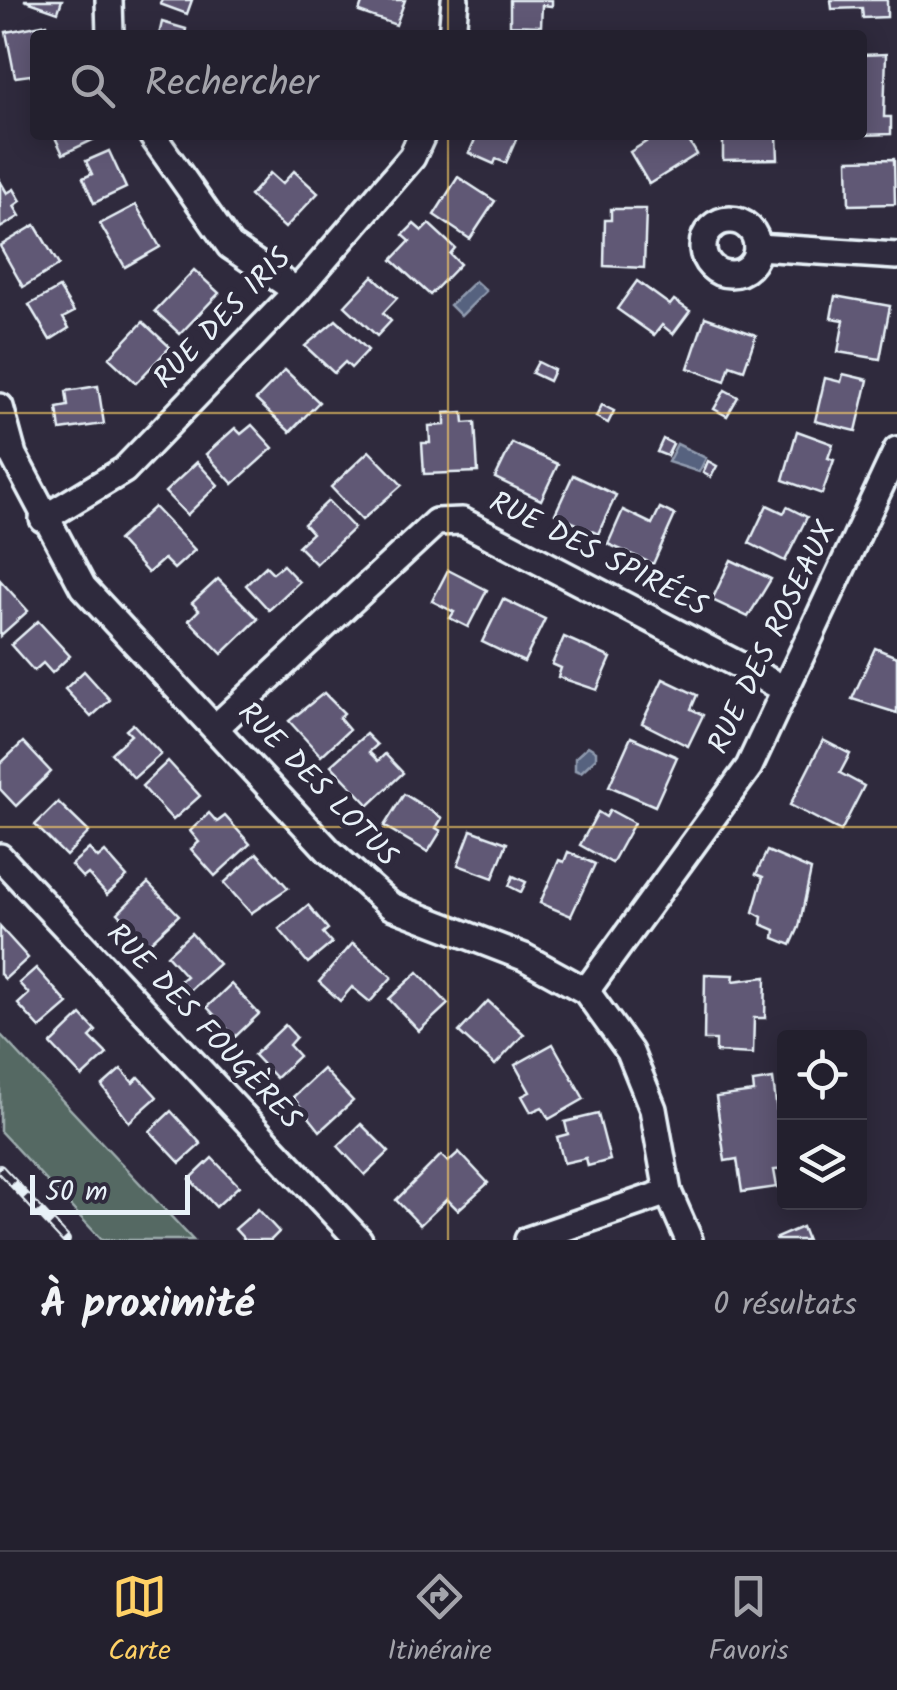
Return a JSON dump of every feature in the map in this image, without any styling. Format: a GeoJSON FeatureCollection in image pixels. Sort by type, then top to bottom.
{"type":"FeatureCollection","features":[{"type":"Feature","properties":{"kind":"street"},"geometry":{"type":"LineString","coordinates":[[110,0],[110,30]]}},
{"type":"Feature","properties":{"kind":"street"},"geometry":{"type":"LineString","coordinates":[[452,30],[455,0]]}},
{"type":"Feature","properties":{"kind":"street"},"geometry":{"type":"LineString","coordinates":[[156,140],[230,246],[298,291]]}},
{"type":"Feature","properties":{"kind":"street","name":"RUE DES IRIS"},"geometry":{"type":"LineString","coordinates":[[43,519],[124,470],[298,291],[412,157],[420,140]]}},
{"type":"Feature","properties":{"kind":"street"},"geometry":{"type":"LineString","coordinates":[[757,248],[897,256]]}},
{"type":"Feature","properties":{"kind":"street","name":"RUE DES LOTUS"},"geometry":{"type":"LineString","coordinates":[[0,407],[12,454],[43,519],[83,587],[329,851],[391,906],[524,957],[586,991],[636,1067],[654,1109],[668,1192],[690,1240]]}},
{"type":"Feature","properties":{"kind":"street","name":"RUE DES ROSEAUX"},"geometry":{"type":"LineString","coordinates":[[586,991],[749,768],[897,450]]}},
{"type":"Feature","properties":{"kind":"street","name":"RUE DES SPIRÉES"},"geometry":{"type":"LineString","coordinates":[[215,728],[436,522],[462,521],[783,688]]}},
{"type":"Feature","properties":{"kind":"street","name":"RUE DES FOUGÈRES"},"geometry":{"type":"LineString","coordinates":[[0,857],[359,1240]]}},
{"type":"Feature","properties":{"kind":"street"},"geometry":{"type":"LineString","coordinates":[[528,1240],[668,1192]]}},
{"type":"Feature","properties":{"kind":"green space"},"geometry":{"type":"Polygon","coordinates":[[[0,1034],[193,1240],[102,1240],[0,1131],[0,1034]]]}},
{"type":"Feature","properties":{"kind":"water"},"geometry":{"type":"Polygon","coordinates":[[[475,281],[486,291],[461,316],[450,305],[475,281]]]}},
{"type":"Feature","properties":{"kind":"water"},"geometry":{"type":"Polygon","coordinates":[[[677,444],[706,458],[699,472],[668,462],[677,444]]]}},
{"type":"Feature","properties":{"kind":"water"},"geometry":{"type":"Polygon","coordinates":[[[588,746],[596,751],[596,758],[581,772],[575,770],[575,758],[588,746]]]}},
{"type":"Feature","properties":{"kind":"building"},"geometry":{"type":"Polygon","coordinates":[[[24,0],[62,0],[58,12],[24,0]]]}},
{"type":"Feature","properties":{"kind":"building"},"geometry":{"type":"Polygon","coordinates":[[[162,0],[192,0],[187,14],[160,4],[162,0]]]}},
{"type":"Feature","properties":{"kind":"building"},"geometry":{"type":"Polygon","coordinates":[[[363,0],[405,0],[396,25],[359,12],[363,0]]]}},
{"type":"Feature","properties":{"kind":"building"},"geometry":{"type":"Polygon","coordinates":[[[510,0],[552,0],[552,6],[542,5],[541,26],[510,25],[510,0]]]}},
{"type":"Feature","properties":{"kind":"building"},"geometry":{"type":"Polygon","coordinates":[[[831,0],[887,0],[887,17],[863,18],[862,8],[832,9],[831,0]]]}},
{"type":"Feature","properties":{"kind":"building"},"geometry":{"type":"Polygon","coordinates":[[[162,22],[186,29],[186,30],[160,30],[162,22]]]}},
{"type":"Feature","properties":{"kind":"building"},"geometry":{"type":"Polygon","coordinates":[[[47,24],[48,30],[30,30],[30,75],[15,77],[6,32],[47,24]]]}},
{"type":"Feature","properties":{"kind":"building"},"geometry":{"type":"Polygon","coordinates":[[[886,54],[884,117],[891,117],[891,134],[867,135],[867,55],[886,54]]]}},
{"type":"Feature","properties":{"kind":"building"},"geometry":{"type":"Polygon","coordinates":[[[56,140],[93,140],[63,154],[56,140]]]}},
{"type":"Feature","properties":{"kind":"building"},"geometry":{"type":"Polygon","coordinates":[[[475,140],[516,140],[506,163],[496,159],[494,164],[469,153],[475,140]]]}},
{"type":"Feature","properties":{"kind":"building"},"geometry":{"type":"Polygon","coordinates":[[[649,140],[688,140],[697,154],[649,184],[630,152],[649,140]]]}},
{"type":"Feature","properties":{"kind":"building"},"geometry":{"type":"Polygon","coordinates":[[[723,140],[777,140],[778,159],[723,160],[723,140]]]}},
{"type":"Feature","properties":{"kind":"building"},"geometry":{"type":"Polygon","coordinates":[[[109,151],[126,188],[94,203],[83,178],[92,174],[86,161],[109,151]]]}},
{"type":"Feature","properties":{"kind":"building"},"geometry":{"type":"Polygon","coordinates":[[[894,159],[895,204],[849,205],[848,160],[894,159]]]}},
{"type":"Feature","properties":{"kind":"building"},"geometry":{"type":"Polygon","coordinates":[[[294,171],[318,193],[285,228],[250,196],[270,173],[282,184],[294,171]]]}},
{"type":"Feature","properties":{"kind":"building"},"geometry":{"type":"Polygon","coordinates":[[[458,177],[495,201],[470,239],[434,215],[458,177]]]}},
{"type":"Feature","properties":{"kind":"building"},"geometry":{"type":"Polygon","coordinates":[[[0,181],[7,193],[14,189],[21,201],[14,206],[20,216],[0,228],[0,181]]]}},
{"type":"Feature","properties":{"kind":"building"},"geometry":{"type":"Polygon","coordinates":[[[136,205],[160,247],[125,267],[100,224],[136,205]]]}},
{"type":"Feature","properties":{"kind":"building"},"geometry":{"type":"Polygon","coordinates":[[[611,209],[646,209],[644,268],[604,266],[605,220],[611,220],[611,209]]]}},
{"type":"Feature","properties":{"kind":"building"},"geometry":{"type":"Polygon","coordinates":[[[414,224],[422,231],[429,224],[455,248],[450,254],[460,264],[430,295],[392,260],[410,241],[403,235],[414,224]]]}},
{"type":"Feature","properties":{"kind":"building"},"geometry":{"type":"Polygon","coordinates":[[[35,225],[59,265],[23,287],[0,246],[35,225]]]}},
{"type":"Feature","properties":{"kind":"building"},"geometry":{"type":"Polygon","coordinates":[[[194,270],[219,293],[180,334],[155,311],[194,270]]]}},
{"type":"Feature","properties":{"kind":"building"},"geometry":{"type":"Polygon","coordinates":[[[373,276],[397,298],[383,313],[391,321],[377,336],[345,306],[373,276]]]}},
{"type":"Feature","properties":{"kind":"building"},"geometry":{"type":"Polygon","coordinates":[[[637,281],[670,305],[674,300],[690,311],[673,334],[662,325],[654,335],[617,309],[637,281]]]}},
{"type":"Feature","properties":{"kind":"building"},"geometry":{"type":"Polygon","coordinates":[[[59,288],[74,312],[63,318],[69,328],[50,340],[29,305],[59,288]]]}},
{"type":"Feature","properties":{"kind":"building"},"geometry":{"type":"Polygon","coordinates":[[[835,296],[890,306],[880,359],[838,352],[844,320],[831,318],[835,296]]]}},
{"type":"Feature","properties":{"kind":"building"},"geometry":{"type":"Polygon","coordinates":[[[705,317],[756,335],[744,370],[730,365],[725,381],[688,368],[705,317]]]}},
{"type":"Feature","properties":{"kind":"building"},"geometry":{"type":"Polygon","coordinates":[[[336,320],[368,350],[351,368],[345,362],[334,373],[305,346],[336,320]]]}},
{"type":"Feature","properties":{"kind":"building"},"geometry":{"type":"Polygon","coordinates":[[[143,322],[170,347],[136,383],[109,358],[143,322]]]}},
{"type":"Feature","properties":{"kind":"building"},"geometry":{"type":"Polygon","coordinates":[[[538,362],[554,370],[549,381],[532,373],[538,362]]]}},
{"type":"Feature","properties":{"kind":"building"},"geometry":{"type":"Polygon","coordinates":[[[285,370],[319,402],[290,432],[256,400],[285,370]]]}},
{"type":"Feature","properties":{"kind":"building"},"geometry":{"type":"Polygon","coordinates":[[[843,374],[868,380],[856,431],[815,421],[825,378],[841,382],[843,374]]]}},
{"type":"Feature","properties":{"kind":"building"},"geometry":{"type":"Polygon","coordinates":[[[98,386],[104,424],[60,430],[57,408],[68,406],[66,391],[98,386]]]}},
{"type":"Feature","properties":{"kind":"building"},"geometry":{"type":"Polygon","coordinates":[[[725,390],[738,397],[727,416],[714,409],[725,390]]]}},
{"type":"Feature","properties":{"kind":"building"},"geometry":{"type":"Polygon","coordinates":[[[602,405],[614,411],[608,423],[596,417],[602,405]]]}},
{"type":"Feature","properties":{"kind":"building"},"geometry":{"type":"Polygon","coordinates":[[[463,412],[464,423],[475,422],[478,472],[424,474],[422,443],[430,443],[429,426],[445,425],[445,413],[463,412]]]}},
{"type":"Feature","properties":{"kind":"building"},"geometry":{"type":"Polygon","coordinates":[[[252,425],[273,448],[233,484],[206,454],[235,428],[241,434],[252,425]]]}},
{"type":"Feature","properties":{"kind":"building"},"geometry":{"type":"Polygon","coordinates":[[[797,431],[833,444],[828,458],[834,460],[822,494],[783,480],[797,431]]]}},
{"type":"Feature","properties":{"kind":"building"},"geometry":{"type":"Polygon","coordinates":[[[663,439],[673,444],[667,456],[657,452],[663,439]]]}},
{"type":"Feature","properties":{"kind":"building"},"geometry":{"type":"Polygon","coordinates":[[[512,443],[558,464],[541,500],[495,478],[512,443]]]}},
{"type":"Feature","properties":{"kind":"building"},"geometry":{"type":"Polygon","coordinates":[[[369,451],[402,485],[362,520],[331,487],[369,451]]]}},
{"type":"Feature","properties":{"kind":"building"},"geometry":{"type":"Polygon","coordinates":[[[708,461],[717,466],[711,477],[703,473],[708,461]]]}},
{"type":"Feature","properties":{"kind":"building"},"geometry":{"type":"Polygon","coordinates":[[[197,462],[218,485],[187,515],[165,492],[197,462]]]}},
{"type":"Feature","properties":{"kind":"building"},"geometry":{"type":"Polygon","coordinates":[[[573,475],[616,495],[598,534],[555,514],[573,475]]]}},
{"type":"Feature","properties":{"kind":"building"},"geometry":{"type":"Polygon","coordinates":[[[328,501],[354,528],[316,564],[298,546],[312,533],[304,524],[328,501]]]}},
{"type":"Feature","properties":{"kind":"building"},"geometry":{"type":"Polygon","coordinates":[[[767,505],[784,513],[787,507],[807,517],[785,561],[749,543],[767,505]]]}},
{"type":"Feature","properties":{"kind":"building"},"geometry":{"type":"Polygon","coordinates":[[[154,507],[195,550],[174,569],[164,559],[148,573],[118,540],[154,507]]]}},
{"type":"Feature","properties":{"kind":"building"},"geometry":{"type":"Polygon","coordinates":[[[660,508],[675,515],[653,564],[608,544],[623,510],[652,524],[660,508]]]}},
{"type":"Feature","properties":{"kind":"building"},"geometry":{"type":"Polygon","coordinates":[[[731,560],[771,579],[748,617],[712,600],[731,560]]]}},
{"type":"Feature","properties":{"kind":"building"},"geometry":{"type":"Polygon","coordinates":[[[283,565],[299,582],[269,610],[246,585],[266,566],[273,573],[283,565]]]}},
{"type":"Feature","properties":{"kind":"building"},"geometry":{"type":"Polygon","coordinates":[[[448,570],[487,590],[468,627],[450,618],[454,612],[432,601],[448,570]]]}},
{"type":"Feature","properties":{"kind":"building"},"geometry":{"type":"Polygon","coordinates":[[[218,579],[258,619],[222,654],[189,620],[199,610],[192,603],[218,579]]]}},
{"type":"Feature","properties":{"kind":"building"},"geometry":{"type":"Polygon","coordinates":[[[0,580],[28,611],[0,636],[0,580]]]}},
{"type":"Feature","properties":{"kind":"building"},"geometry":{"type":"Polygon","coordinates":[[[503,599],[545,619],[524,662],[482,642],[503,599]]]}},
{"type":"Feature","properties":{"kind":"building"},"geometry":{"type":"Polygon","coordinates":[[[38,621],[70,656],[52,673],[43,663],[34,671],[11,645],[38,621]]]}},
{"type":"Feature","properties":{"kind":"building"},"geometry":{"type":"Polygon","coordinates":[[[564,637],[611,658],[597,690],[558,677],[561,668],[552,664],[564,637]]]}},
{"type":"Feature","properties":{"kind":"building"},"geometry":{"type":"Polygon","coordinates":[[[875,648],[897,657],[897,713],[852,699],[875,648]]]}},
{"type":"Feature","properties":{"kind":"building"},"geometry":{"type":"Polygon","coordinates":[[[84,671],[110,700],[91,717],[65,689],[84,671]]]}},
{"type":"Feature","properties":{"kind":"building"},"geometry":{"type":"Polygon","coordinates":[[[663,679],[697,695],[691,709],[703,715],[688,746],[642,723],[663,679]]]}},
{"type":"Feature","properties":{"kind":"building"},"geometry":{"type":"Polygon","coordinates":[[[324,693],[344,713],[339,718],[349,730],[321,756],[289,721],[324,693]]]}},
{"type":"Feature","properties":{"kind":"building"},"geometry":{"type":"Polygon","coordinates":[[[133,724],[161,754],[134,778],[111,753],[131,735],[126,730],[133,724]]]}},
{"type":"Feature","properties":{"kind":"building"},"geometry":{"type":"Polygon","coordinates":[[[366,734],[377,745],[369,752],[378,761],[385,754],[403,773],[369,805],[331,765],[366,734]]]}},
{"type":"Feature","properties":{"kind":"building"},"geometry":{"type":"Polygon","coordinates":[[[631,737],[677,757],[655,806],[609,786],[631,737]]]}},
{"type":"Feature","properties":{"kind":"building"},"geometry":{"type":"Polygon","coordinates":[[[823,740],[850,754],[840,773],[864,786],[841,831],[790,805],[823,740]]]}},
{"type":"Feature","properties":{"kind":"building"},"geometry":{"type":"Polygon","coordinates":[[[23,742],[51,772],[16,806],[0,789],[0,764],[23,742]]]}},
{"type":"Feature","properties":{"kind":"building"},"geometry":{"type":"Polygon","coordinates":[[[168,761],[200,796],[173,820],[142,786],[168,761]]]}},
{"type":"Feature","properties":{"kind":"building"},"geometry":{"type":"Polygon","coordinates":[[[404,794],[442,818],[436,828],[441,831],[428,852],[384,826],[404,794]]]}},
{"type":"Feature","properties":{"kind":"building"},"geometry":{"type":"Polygon","coordinates":[[[58,802],[89,832],[66,856],[35,825],[58,802]]]}},
{"type":"Feature","properties":{"kind":"building"},"geometry":{"type":"Polygon","coordinates":[[[610,810],[634,823],[612,863],[580,845],[598,812],[606,817],[610,810]]]}},
{"type":"Feature","properties":{"kind":"building"},"geometry":{"type":"Polygon","coordinates":[[[209,813],[217,822],[225,816],[250,844],[215,876],[191,849],[199,842],[190,831],[209,813]]]}},
{"type":"Feature","properties":{"kind":"building"},"geometry":{"type":"Polygon","coordinates":[[[471,830],[507,843],[493,878],[458,865],[471,830]]]}},
{"type":"Feature","properties":{"kind":"building"},"geometry":{"type":"Polygon","coordinates":[[[89,849],[98,858],[105,852],[127,877],[107,895],[88,874],[83,878],[71,865],[89,849]]]}},
{"type":"Feature","properties":{"kind":"building"},"geometry":{"type":"Polygon","coordinates":[[[767,851],[811,870],[799,927],[791,945],[774,938],[775,930],[761,924],[762,917],[753,912],[763,877],[756,874],[767,851]]]}},
{"type":"Feature","properties":{"kind":"building"},"geometry":{"type":"Polygon","coordinates":[[[568,852],[595,864],[571,916],[540,903],[559,860],[564,862],[568,852]]]}},
{"type":"Feature","properties":{"kind":"building"},"geometry":{"type":"Polygon","coordinates":[[[257,853],[288,888],[251,913],[224,883],[257,853]]]}},
{"type":"Feature","properties":{"kind":"building"},"geometry":{"type":"Polygon","coordinates":[[[513,876],[526,882],[521,892],[509,886],[513,876]]]}},
{"type":"Feature","properties":{"kind":"building"},"geometry":{"type":"Polygon","coordinates":[[[148,883],[179,915],[148,944],[118,913],[148,883]]]}},
{"type":"Feature","properties":{"kind":"building"},"geometry":{"type":"Polygon","coordinates":[[[308,905],[328,929],[323,933],[332,943],[308,963],[279,929],[308,905]]]}},
{"type":"Feature","properties":{"kind":"building"},"geometry":{"type":"Polygon","coordinates":[[[0,927],[28,958],[5,979],[0,974],[0,927]]]}},
{"type":"Feature","properties":{"kind":"building"},"geometry":{"type":"Polygon","coordinates":[[[191,933],[219,964],[189,991],[180,981],[186,976],[167,955],[191,933]]]}},
{"type":"Feature","properties":{"kind":"building"},"geometry":{"type":"Polygon","coordinates":[[[353,943],[392,977],[370,1002],[352,987],[340,1001],[319,982],[353,943]]]}},
{"type":"Feature","properties":{"kind":"building"},"geometry":{"type":"Polygon","coordinates":[[[36,968],[68,1004],[40,1028],[18,1004],[29,994],[19,983],[36,968]]]}},
{"type":"Feature","properties":{"kind":"building"},"geometry":{"type":"Polygon","coordinates":[[[418,972],[448,1004],[419,1031],[389,999],[418,972]]]}},
{"type":"Feature","properties":{"kind":"building"},"geometry":{"type":"Polygon","coordinates":[[[705,974],[734,975],[733,981],[766,977],[765,1018],[754,1018],[753,1054],[716,1052],[716,1040],[704,1040],[705,974]]]}},
{"type":"Feature","properties":{"kind":"building"},"geometry":{"type":"Polygon","coordinates":[[[231,984],[259,1014],[235,1037],[207,1007],[231,984]]]}},
{"type":"Feature","properties":{"kind":"building"},"geometry":{"type":"Polygon","coordinates":[[[488,1001],[524,1034],[495,1065],[459,1032],[488,1001]]]}},
{"type":"Feature","properties":{"kind":"building"},"geometry":{"type":"Polygon","coordinates":[[[81,1015],[96,1031],[90,1037],[107,1054],[82,1077],[51,1044],[81,1015]]]}},
{"type":"Feature","properties":{"kind":"building"},"geometry":{"type":"Polygon","coordinates":[[[285,1025],[296,1037],[289,1045],[299,1056],[276,1078],[254,1055],[285,1025]]]}},
{"type":"Feature","properties":{"kind":"building"},"geometry":{"type":"Polygon","coordinates":[[[553,1044],[584,1099],[549,1119],[542,1107],[531,1112],[522,1096],[530,1092],[515,1065],[553,1044]]]}},
{"type":"Feature","properties":{"kind":"building"},"geometry":{"type":"Polygon","coordinates":[[[121,1069],[133,1083],[139,1077],[157,1097],[129,1122],[102,1086],[121,1069]]]}},
{"type":"Feature","properties":{"kind":"building"},"geometry":{"type":"Polygon","coordinates":[[[323,1069],[353,1101],[320,1131],[293,1097],[323,1069]]]}},
{"type":"Feature","properties":{"kind":"building"},"geometry":{"type":"Polygon","coordinates":[[[773,1079],[777,1187],[742,1192],[737,1159],[725,1161],[716,1097],[754,1092],[753,1082],[773,1079]]]}},
{"type":"Feature","properties":{"kind":"building"},"geometry":{"type":"Polygon","coordinates":[[[171,1111],[201,1144],[180,1163],[150,1131],[171,1111]]]}},
{"type":"Feature","properties":{"kind":"building"},"geometry":{"type":"Polygon","coordinates":[[[598,1114],[610,1160],[588,1166],[586,1158],[564,1163],[557,1137],[568,1134],[565,1122],[598,1114]]]}},
{"type":"Feature","properties":{"kind":"building"},"geometry":{"type":"Polygon","coordinates":[[[361,1124],[389,1152],[365,1175],[338,1146],[361,1124]]]}},
{"type":"Feature","properties":{"kind":"building"},"geometry":{"type":"Polygon","coordinates":[[[459,1152],[488,1183],[458,1210],[447,1199],[420,1225],[396,1200],[441,1155],[448,1162],[459,1152]]]}},
{"type":"Feature","properties":{"kind":"building"},"geometry":{"type":"Polygon","coordinates":[[[212,1158],[239,1186],[216,1207],[190,1179],[212,1158]]]}},
{"type":"Feature","properties":{"kind":"building"},"geometry":{"type":"Polygon","coordinates":[[[258,1209],[279,1232],[271,1240],[245,1240],[235,1229],[258,1209]]]}},
{"type":"Feature","properties":{"kind":"building"},"geometry":{"type":"Polygon","coordinates":[[[802,1227],[807,1240],[776,1240],[776,1238],[802,1227]]]}},
{"type":"Feature","properties":{"kind":"railway"},"geometry":{"type":"LineString","coordinates":[[0,1169],[66,1240]]}}]}
